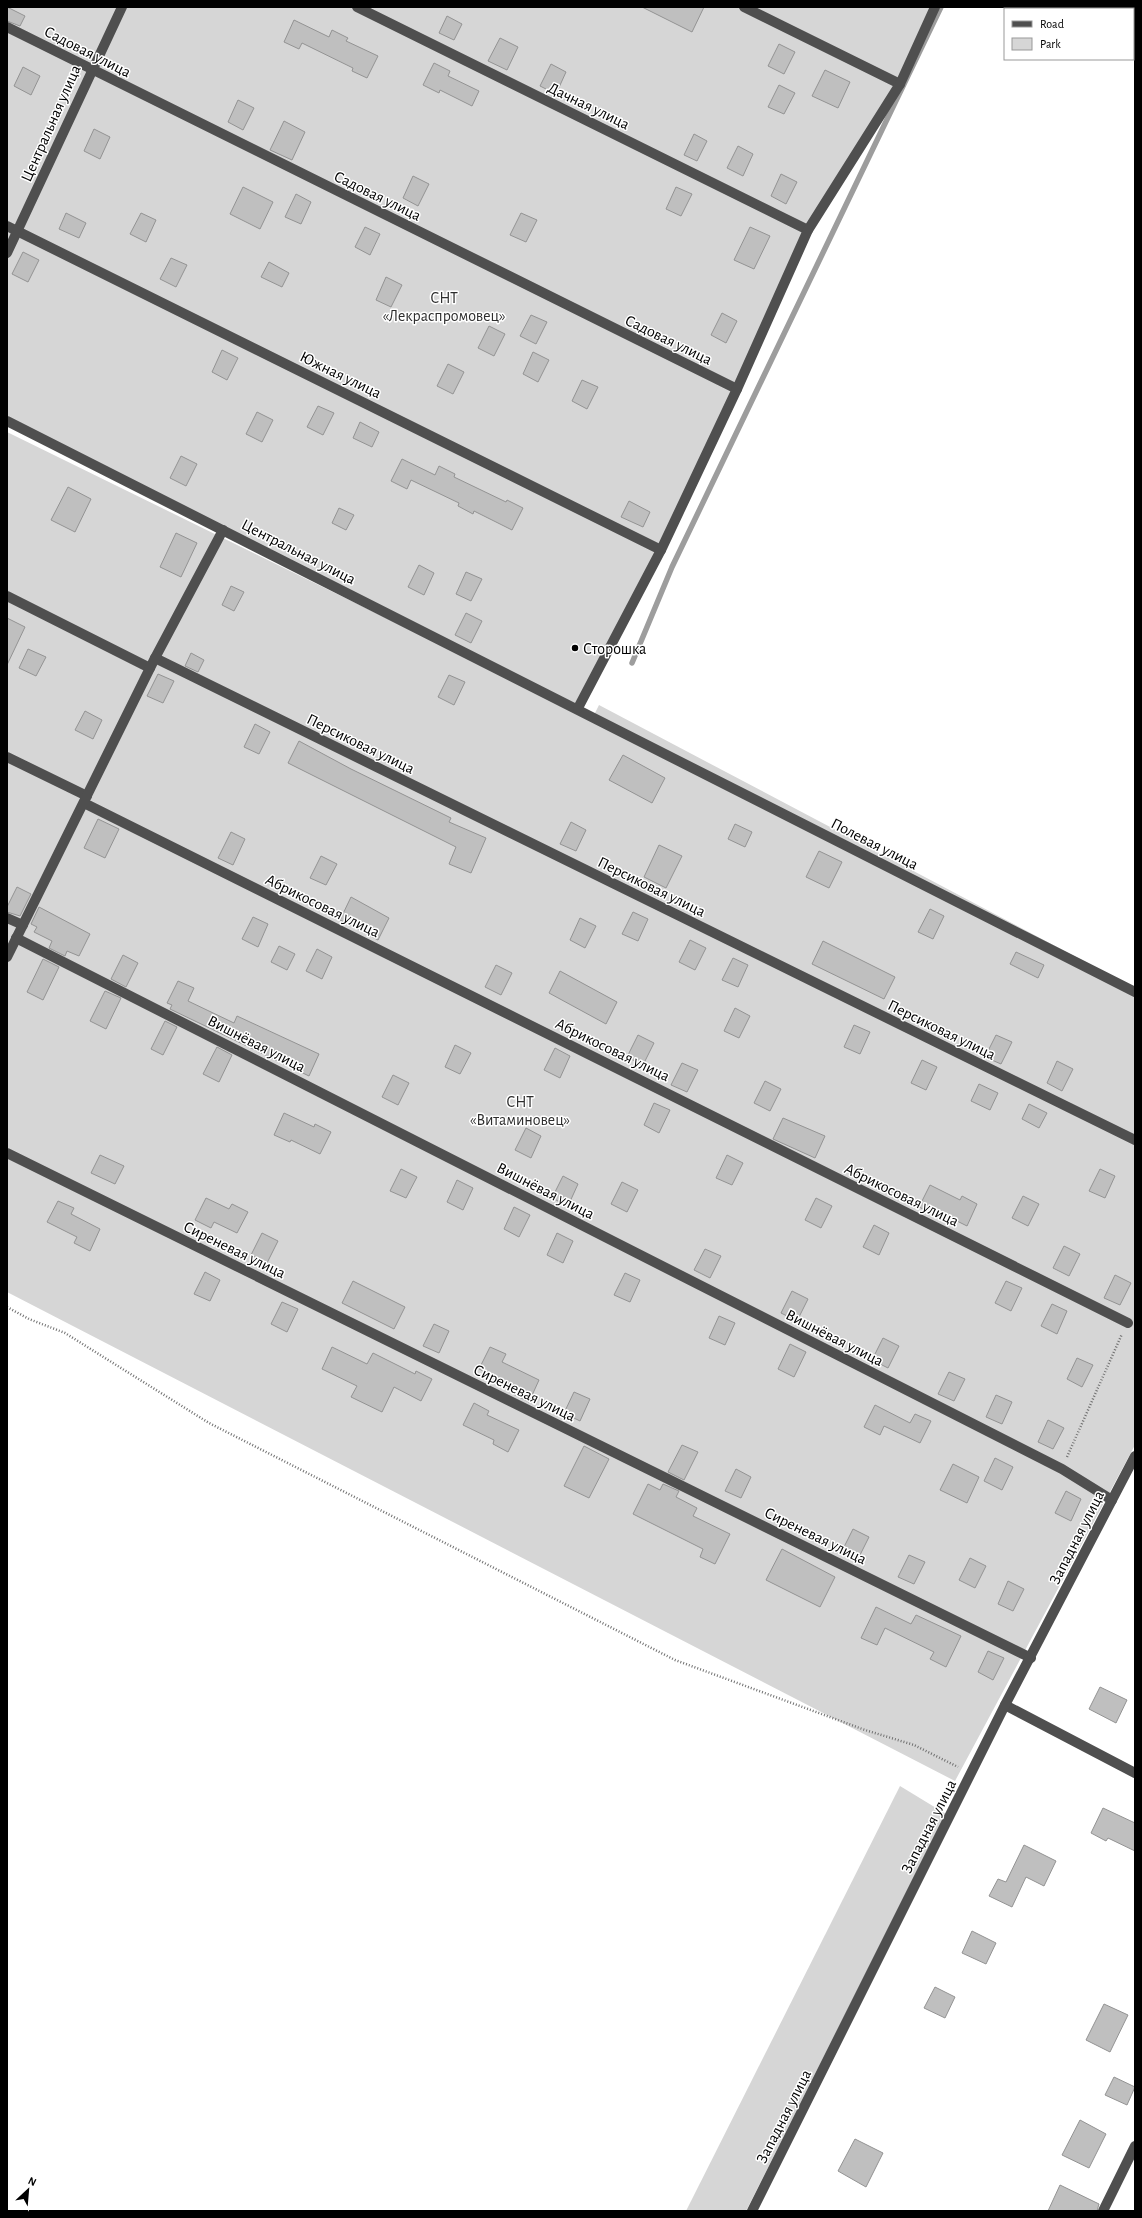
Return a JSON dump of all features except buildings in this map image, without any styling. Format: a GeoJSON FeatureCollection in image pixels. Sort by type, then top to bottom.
{"type":"FeatureCollection","features":[{"type":"Feature","properties":{"kind":"street","name":"Центральная улица"},"geometry":{"type":"LineString","coordinates":[[7,253],[91,69],[122,7]]}},
{"type":"Feature","properties":{"kind":"street","name":"Дачная улица"},"geometry":{"type":"LineString","coordinates":[[358,7],[808,230]]}},
{"type":"Feature","properties":{"kind":"street"},"geometry":{"type":"LineString","coordinates":[[744,7],[900,84]]}},
{"type":"Feature","properties":{"kind":"street"},"geometry":{"type":"LineString","coordinates":[[578,708],[661,550],[737,389],[808,230],[900,84],[935,7]]}},
{"type":"Feature","properties":{"kind":"street","name":"Садовая улица"},"geometry":{"type":"LineString","coordinates":[[7,27],[737,389]]}},
{"type":"Feature","properties":{"kind":"street","name":"Южная улица"},"geometry":{"type":"LineString","coordinates":[[7,226],[661,550]]}},
{"type":"Feature","properties":{"kind":"street","name":"Центральная улица"},"geometry":{"type":"LineString","coordinates":[[7,421],[602,721]]}},
{"type":"Feature","properties":{"kind":"street"},"geometry":{"type":"LineString","coordinates":[[7,957],[155,658],[223,530]]}},
{"type":"Feature","properties":{"kind":"street"},"geometry":{"type":"LineString","coordinates":[[7,596],[150,668]]}},
{"type":"Feature","properties":{"kind":"street","name":"Персиковая улица"},"geometry":{"type":"LineString","coordinates":[[155,658],[1135,1140]]}},
{"type":"Feature","properties":{"kind":"street","name":"Полевая улица"},"geometry":{"type":"LineString","coordinates":[[602,721],[1135,992]]}},
{"type":"Feature","properties":{"kind":"street","name":"Абрикосовая улица"},"geometry":{"type":"LineString","coordinates":[[7,757],[86,800],[1128,1323]]}},
{"type":"Feature","properties":{"kind":"street"},"geometry":{"type":"LineString","coordinates":[[7,918],[23,925]]}},
{"type":"Feature","properties":{"kind":"street","name":"Вишнёвая улица"},"geometry":{"type":"LineString","coordinates":[[16,938],[1062,1469],[1112,1500]]}},
{"type":"Feature","properties":{"kind":"street","name":"Сиреневая улица"},"geometry":{"type":"LineString","coordinates":[[7,1153],[1031,1658]]}},
{"type":"Feature","properties":{"kind":"street","name":"Западная улица"},"geometry":{"type":"LineString","coordinates":[[752,2211],[1005,1706],[1135,1456]]}},
{"type":"Feature","properties":{"kind":"street"},"geometry":{"type":"LineString","coordinates":[[1005,1706],[1135,1774]]}},
{"type":"Feature","properties":{"kind":"street"},"geometry":{"type":"LineString","coordinates":[[1103,2211],[1135,2146]]}},
{"type":"Feature","properties":{"kind":"path"},"geometry":{"type":"LineString","coordinates":[[7,1307],[29,1319],[65,1333],[209,1423],[675,1660],[865,1730],[914,1745],[971,1774]]}},
{"type":"Feature","properties":{"kind":"path"},"geometry":{"type":"LineString","coordinates":[[1062,1469],[1128,1323]]}},
{"type":"Feature","properties":{"kind":"green space","name":"СНТ «Лекраспромовец»"},"geometry":{"type":"Polygon","coordinates":[[[7,7],[935,7],[900,84],[808,230],[737,389],[578,708],[7,421],[7,7]]]}},
{"type":"Feature","properties":{"kind":"green space","name":"СНТ «Витаминовец»"},"geometry":{"type":"Polygon","coordinates":[[[7,432],[592,719],[599,705],[1135,988],[1135,1445],[955,1781],[7,1292],[7,432]]]}},
{"type":"Feature","properties":{"kind":"green space"},"geometry":{"type":"Polygon","coordinates":[[[900,1786],[946,1814],[746,2211],[686,2211],[900,1786]]]}},
{"type":"Feature","properties":{"kind":"waterway"},"geometry":{"type":"LineString","coordinates":[[632,663],[672,567],[941,7]]}},
{"type":"Feature","properties":{"kind":"place","name":"Сторошка"},"geometry":{"type":"Point","coordinates":[575,648]}}]}
